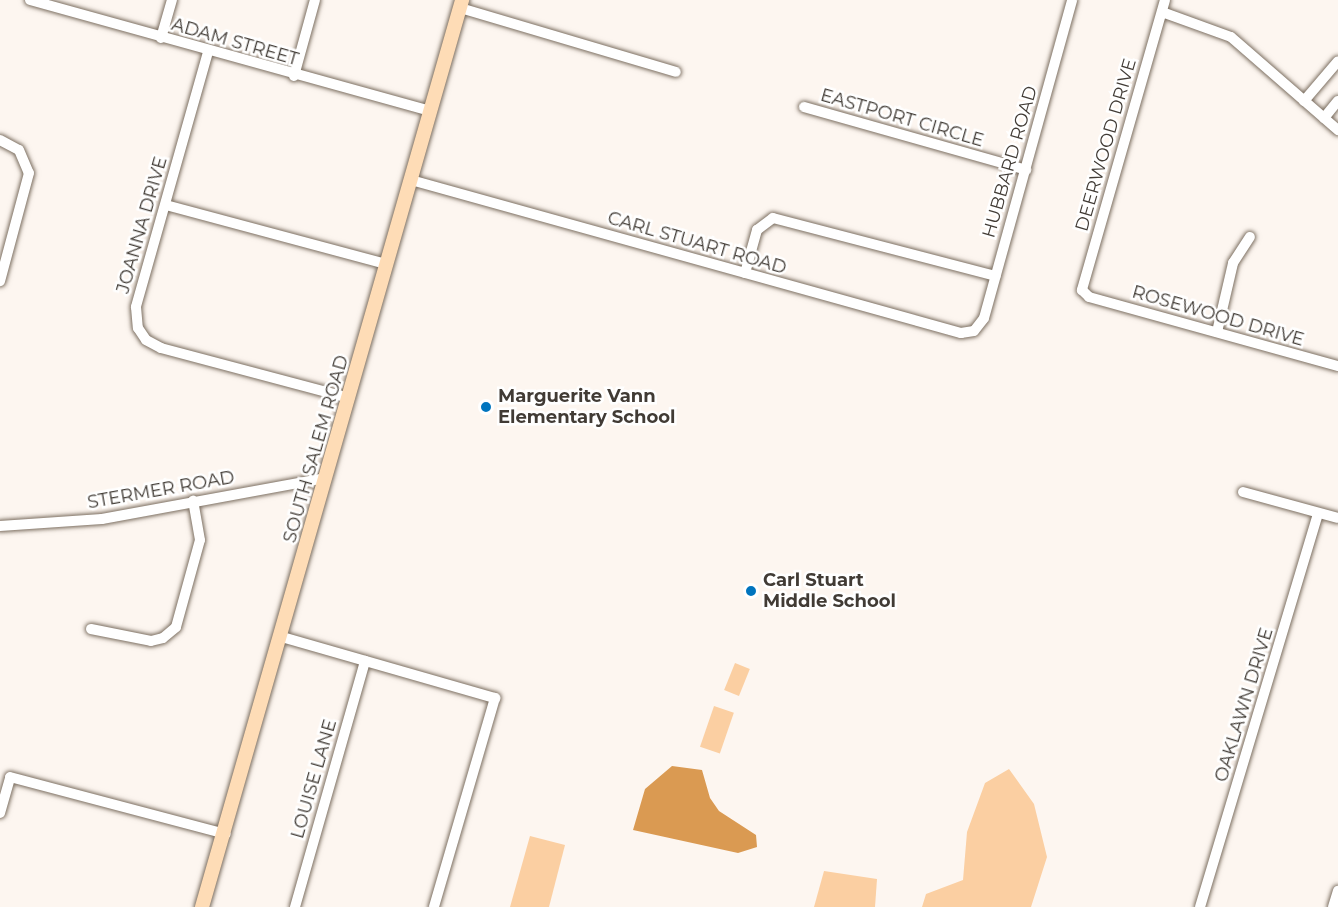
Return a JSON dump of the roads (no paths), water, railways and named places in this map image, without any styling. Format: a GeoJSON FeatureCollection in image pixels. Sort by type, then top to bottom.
{"type":"FeatureCollection","features":[{"type":"Feature","properties":{"kind":"main road","name":"SOUTH SALEM ROAD"},"geometry":{"type":"LineString","coordinates":[[202,907],[226,834],[461,4]]}},
{"type":"Feature","properties":{"kind":"street","name":"ADAM STREET"},"geometry":{"type":"LineString","coordinates":[[30,0],[294,76],[431,111]]}},
{"type":"Feature","properties":{"kind":"street"},"geometry":{"type":"LineString","coordinates":[[161,38],[172,0]]}},
{"type":"Feature","properties":{"kind":"street"},"geometry":{"type":"LineString","coordinates":[[294,76],[315,0]]}},
{"type":"Feature","properties":{"kind":"street","name":"HUBBARD ROAD"},"geometry":{"type":"LineString","coordinates":[[974,331],[984,318],[1072,0]]}},
{"type":"Feature","properties":{"kind":"street","name":"DEERWOOD DRIVE"},"geometry":{"type":"LineString","coordinates":[[1089,297],[1082,290],[1084,276],[1165,0]]}},
{"type":"Feature","properties":{"kind":"street"},"geometry":{"type":"LineString","coordinates":[[461,4],[676,72]]}},
{"type":"Feature","properties":{"kind":"street"},"geometry":{"type":"LineString","coordinates":[[1162,12],[1231,37],[1338,130]]}},
{"type":"Feature","properties":{"kind":"street","name":"JOANNA DRIVE"},"geometry":{"type":"LineString","coordinates":[[208,52],[136,307],[138,328],[146,340],[161,348],[349,398]]}},
{"type":"Feature","properties":{"kind":"street"},"geometry":{"type":"LineString","coordinates":[[1304,101],[1338,61]]}},
{"type":"Feature","properties":{"kind":"street"},"geometry":{"type":"LineString","coordinates":[[1324,118],[1338,101]]}},
{"type":"Feature","properties":{"kind":"street","name":"EASTPORT CIRCLE"},"geometry":{"type":"LineString","coordinates":[[804,107],[1026,170]]}},
{"type":"Feature","properties":{"kind":"street"},"geometry":{"type":"LineString","coordinates":[[0,140],[19,150],[29,173],[0,281]]}},
{"type":"Feature","properties":{"kind":"street","name":"CARL STUART ROAD"},"geometry":{"type":"LineString","coordinates":[[411,180],[961,333],[974,331]]}},
{"type":"Feature","properties":{"kind":"street"},"geometry":{"type":"LineString","coordinates":[[166,205],[386,264]]}},
{"type":"Feature","properties":{"kind":"street"},"geometry":{"type":"LineString","coordinates":[[745,273],[757,230],[773,218],[996,276]]}},
{"type":"Feature","properties":{"kind":"street"},"geometry":{"type":"LineString","coordinates":[[1217,332],[1233,263],[1250,237]]}},
{"type":"Feature","properties":{"kind":"street","name":"ROSEWOOD DRIVE"},"geometry":{"type":"LineString","coordinates":[[1089,297],[1338,366]]}},
{"type":"Feature","properties":{"kind":"street","name":"STERMER ROAD"},"geometry":{"type":"LineString","coordinates":[[0,526],[102,519],[326,478]]}},
{"type":"Feature","properties":{"kind":"street"},"geometry":{"type":"LineString","coordinates":[[1243,492],[1338,518]]}},
{"type":"Feature","properties":{"kind":"street"},"geometry":{"type":"LineString","coordinates":[[91,629],[151,642],[163,638],[176,627],[200,540],[193,501]]}},
{"type":"Feature","properties":{"kind":"street","name":"OAKLAWN DRIVE"},"geometry":{"type":"LineString","coordinates":[[1200,907],[1318,513]]}},
{"type":"Feature","properties":{"kind":"street"},"geometry":{"type":"LineString","coordinates":[[282,637],[495,698],[434,907]]}},
{"type":"Feature","properties":{"kind":"street","name":"LOUISE LANE"},"geometry":{"type":"LineString","coordinates":[[295,907],[364,661]]}},
{"type":"Feature","properties":{"kind":"street"},"geometry":{"type":"LineString","coordinates":[[0,813],[10,777],[226,834]]}},
{"type":"Feature","properties":{"kind":"street"},"geometry":{"type":"LineString","coordinates":[[1333,907],[1338,891]]}},
{"type":"Feature","properties":{"kind":"place","name":"Marguerite Vann Elementary School"},"geometry":{"type":"Point","coordinates":[486,407]}},
{"type":"Feature","properties":{"kind":"place","name":"Carl Stuart Middle School"},"geometry":{"type":"Point","coordinates":[751,591]}}]}
